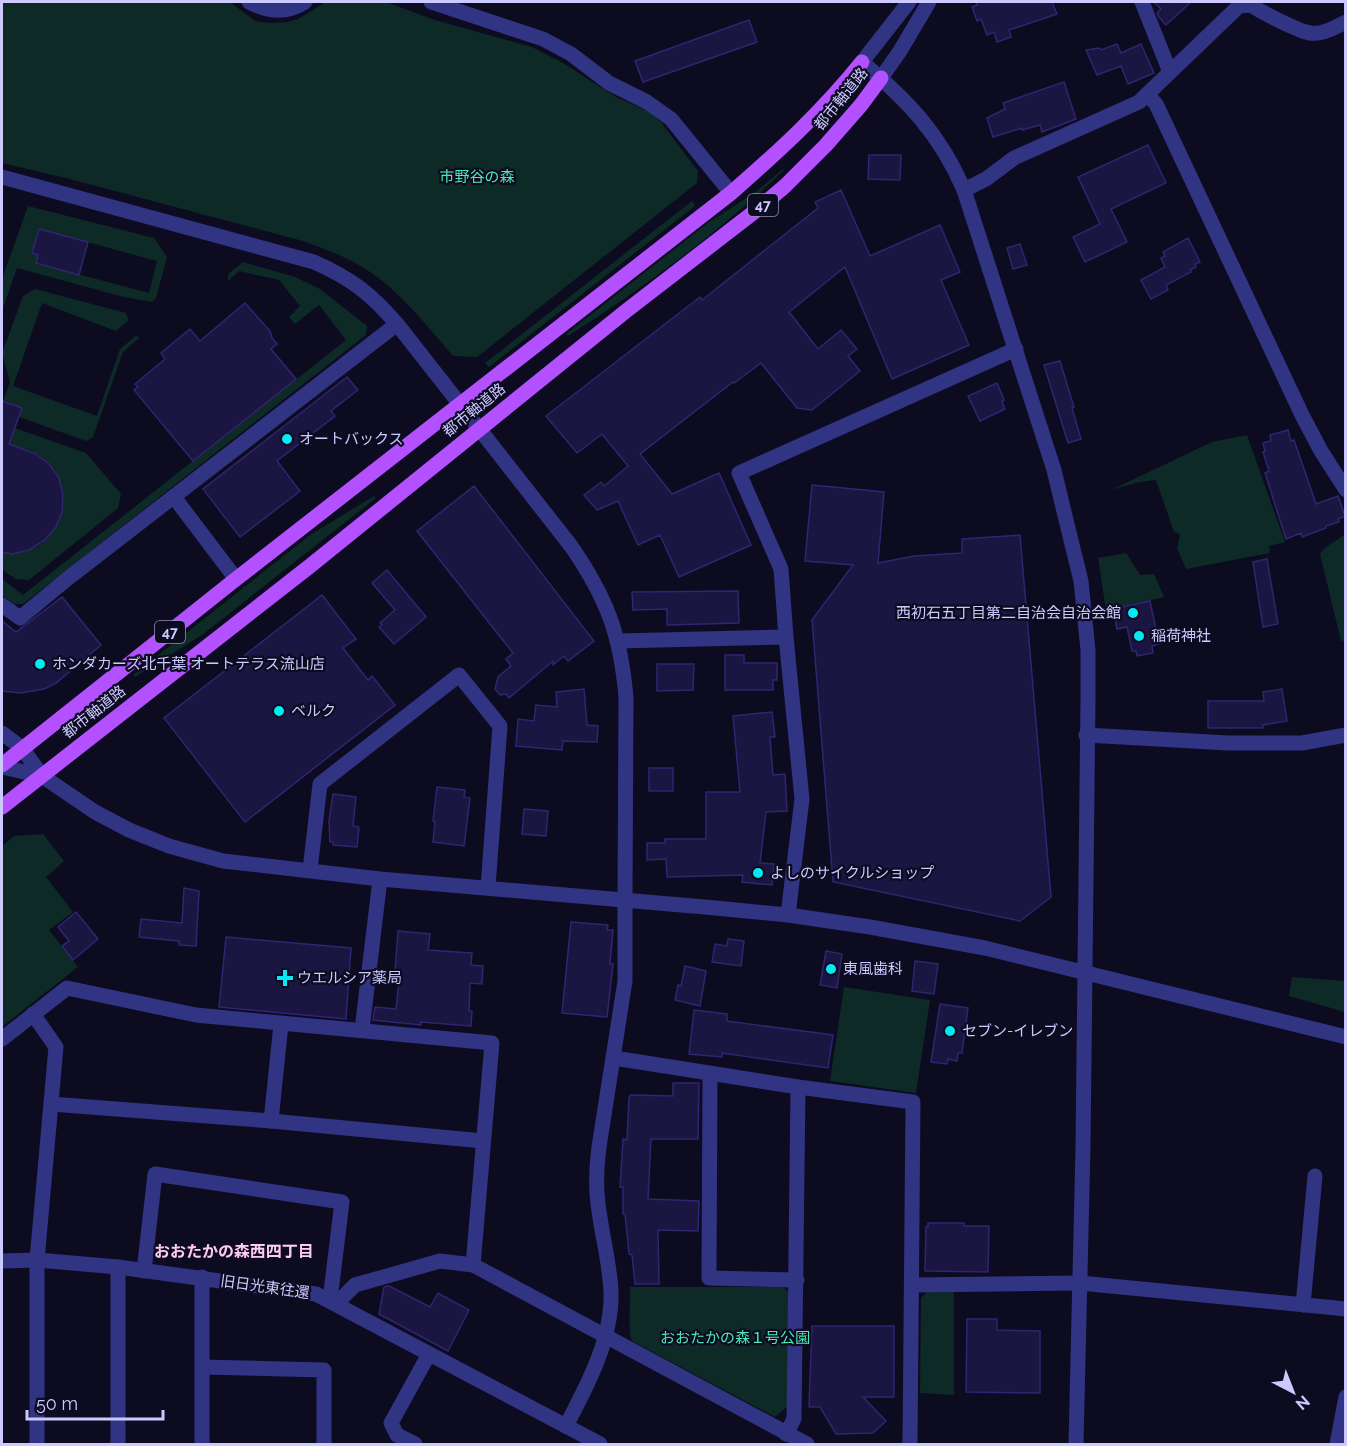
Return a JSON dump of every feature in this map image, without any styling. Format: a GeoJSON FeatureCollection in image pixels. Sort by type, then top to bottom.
{"type":"FeatureCollection","features":[{"type":"Feature","properties":{"kind":"main road","name":"都市軸道路"},"geometry":{"type":"LineString","coordinates":[[2,766],[236,579],[731,193],[807,126],[862,62]]}},
{"type":"Feature","properties":{"kind":"main road","name":"都市軸道路"},"geometry":{"type":"LineString","coordinates":[[2,807],[310,566],[626,311],[720,240],[785,186],[844,125],[881,78]]}},
{"type":"Feature","properties":{"kind":"street"},"geometry":{"type":"LineString","coordinates":[[249,2],[264,9],[277,11],[294,8],[305,2]]}},
{"type":"Feature","properties":{"kind":"street"},"geometry":{"type":"LineString","coordinates":[[431,2],[543,39],[571,54],[609,83],[647,102],[671,119],[731,193]]}},
{"type":"Feature","properties":{"kind":"street"},"geometry":{"type":"LineString","coordinates":[[909,2],[862,62],[907,103],[940,142],[964,190],[1054,470],[1081,581],[1088,650],[1086,939],[1076,1444]]}},
{"type":"Feature","properties":{"kind":"street","name":"都市軸道路"},"geometry":{"type":"LineString","coordinates":[[881,78],[929,2]]}},
{"type":"Feature","properties":{"kind":"street"},"geometry":{"type":"LineString","coordinates":[[1142,2],[1170,72]]}},
{"type":"Feature","properties":{"kind":"street"},"geometry":{"type":"LineString","coordinates":[[964,190],[986,179],[1014,158],[1139,102],[1239,6],[1249,3],[1311,34],[1324,32],[1346,22]]}},
{"type":"Feature","properties":{"kind":"street"},"geometry":{"type":"LineString","coordinates":[[1147,94],[1156,104],[1302,415],[1321,451],[1346,490]]}},
{"type":"Feature","properties":{"kind":"street"},"geometry":{"type":"LineString","coordinates":[[2,177],[314,262],[358,285],[376,300],[397,324],[461,405],[571,546],[586,567],[603,599],[618,641],[624,671],[626,709],[625,981],[598,1147],[597,1170],[597,1194],[611,1294],[605,1335],[590,1380],[566,1426]]}},
{"type":"Feature","properties":{"kind":"street"},"geometry":{"type":"LineString","coordinates":[[2,605],[20,618],[397,324]]}},
{"type":"Feature","properties":{"kind":"street"},"geometry":{"type":"LineString","coordinates":[[788,915],[802,799],[781,569],[739,474],[1016,349]]}},
{"type":"Feature","properties":{"kind":"street"},"geometry":{"type":"LineString","coordinates":[[174,497],[236,579]]}},
{"type":"Feature","properties":{"kind":"street"},"geometry":{"type":"LineString","coordinates":[[618,641],[786,637]]}},
{"type":"Feature","properties":{"kind":"street"},"geometry":{"type":"LineString","coordinates":[[310,870],[321,784],[459,675],[500,726],[488,887]]}},
{"type":"Feature","properties":{"kind":"street"},"geometry":{"type":"LineString","coordinates":[[2,733],[22,748],[42,776]]}},
{"type":"Feature","properties":{"kind":"street"},"geometry":{"type":"LineString","coordinates":[[1086,735],[1228,743],[1302,743],[1346,735]]}},
{"type":"Feature","properties":{"kind":"street"},"geometry":{"type":"LineString","coordinates":[[2,766],[42,776],[95,812],[129,830],[169,846],[223,861],[380,879],[788,915],[870,927],[985,948],[1346,1038]]}},
{"type":"Feature","properties":{"kind":"street"},"geometry":{"type":"LineString","coordinates":[[362,1030],[380,879]]}},
{"type":"Feature","properties":{"kind":"street"},"geometry":{"type":"LineString","coordinates":[[2,1039],[67,988],[196,1016],[492,1043],[474,1265]]}},
{"type":"Feature","properties":{"kind":"street"},"geometry":{"type":"LineString","coordinates":[[33,1014],[56,1047],[37,1260],[37,1444]]}},
{"type":"Feature","properties":{"kind":"street"},"geometry":{"type":"LineString","coordinates":[[271,1121],[281,1024]]}},
{"type":"Feature","properties":{"kind":"street"},"geometry":{"type":"LineString","coordinates":[[614,1058],[710,1074],[913,1102],[910,1444]]}},
{"type":"Feature","properties":{"kind":"street"},"geometry":{"type":"LineString","coordinates":[[710,1074],[709,1278],[797,1280]]}},
{"type":"Feature","properties":{"kind":"street"},"geometry":{"type":"LineString","coordinates":[[786,1434],[794,1419],[798,1086]]}},
{"type":"Feature","properties":{"kind":"street"},"geometry":{"type":"LineString","coordinates":[[51,1104],[271,1121],[483,1141]]}},
{"type":"Feature","properties":{"kind":"street"},"geometry":{"type":"LineString","coordinates":[[144,1271],[155,1174],[342,1202],[333,1302]]}},
{"type":"Feature","properties":{"kind":"street"},"geometry":{"type":"LineString","coordinates":[[1303,1305],[1315,1176]]}},
{"type":"Feature","properties":{"kind":"street","name":"旧日光東往還"},"geometry":{"type":"LineString","coordinates":[[2,1261],[37,1260],[118,1267],[316,1294],[600,1444]]}},
{"type":"Feature","properties":{"kind":"street"},"geometry":{"type":"LineString","coordinates":[[333,1302],[356,1285],[440,1261],[474,1265],[807,1444]]}},
{"type":"Feature","properties":{"kind":"street"},"geometry":{"type":"LineString","coordinates":[[118,1267],[118,1444]]}},
{"type":"Feature","properties":{"kind":"street"},"geometry":{"type":"LineString","coordinates":[[202,1277],[202,1444]]}},
{"type":"Feature","properties":{"kind":"street"},"geometry":{"type":"LineString","coordinates":[[912,1285],[1080,1283],[1346,1309]]}},
{"type":"Feature","properties":{"kind":"street"},"geometry":{"type":"LineString","coordinates":[[415,1444],[397,1435],[391,1423],[429,1354]]}},
{"type":"Feature","properties":{"kind":"street"},"geometry":{"type":"LineString","coordinates":[[202,1366],[324,1370],[324,1444]]}},
{"type":"Feature","properties":{"kind":"street"},"geometry":{"type":"LineString","coordinates":[[1337,1444],[1346,1397]]}},
{"type":"Feature","properties":{"kind":"green space","name":"市野谷の森"},"geometry":{"type":"Polygon","coordinates":[[[2,2],[230,2],[255,21],[270,23],[298,19],[326,2],[386,2],[435,20],[532,47],[563,63],[616,97],[650,112],[661,122],[698,171],[697,183],[477,357],[453,356],[391,288],[367,270],[336,254],[303,241],[2,163],[2,2]]]}},
{"type":"Feature","properties":{"kind":"green space"},"geometry":{"type":"Polygon","coordinates":[[[783,169],[733,216],[653,279],[568,336],[566,334],[708,223],[757,191],[783,169]]]}},
{"type":"Feature","properties":{"kind":"green space"},"geometry":{"type":"Polygon","coordinates":[[[692,201],[695,206],[489,367],[485,363],[692,201]]]}},
{"type":"Feature","properties":{"kind":"green space"},"geometry":{"type":"Polygon","coordinates":[[[28,206],[154,238],[167,257],[156,298],[152,302],[124,297],[17,268],[2,311],[2,279],[28,206]],[[39,229],[32,253],[38,255],[36,263],[149,293],[157,261],[39,229]]]}},
{"type":"Feature","properties":{"kind":"green space"},"geometry":{"type":"Polygon","coordinates":[[[243,262],[295,277],[320,289],[367,326],[366,335],[23,604],[14,604],[2,595],[2,579],[23,595],[346,340],[319,305],[295,324],[289,317],[300,306],[279,280],[239,271],[228,281],[228,274],[243,262]]]}},
{"type":"Feature","properties":{"kind":"green space"},"geometry":{"type":"Polygon","coordinates":[[[35,289],[126,313],[129,320],[116,331],[42,303],[13,386],[97,416],[120,349],[137,335],[139,338],[123,352],[93,437],[86,441],[19,417],[22,408],[3,401],[10,382],[2,353],[23,296],[35,289]]]}},
{"type":"Feature","properties":{"kind":"green space"},"geometry":{"type":"Polygon","coordinates":[[[15,428],[86,453],[121,494],[118,508],[29,580],[15,579],[2,569],[2,552],[28,550],[47,539],[58,521],[62,500],[58,479],[47,462],[28,450],[2,448],[2,434],[12,437],[15,428]]]}},
{"type":"Feature","properties":{"kind":"green space"},"geometry":{"type":"Polygon","coordinates":[[[1247,435],[1285,542],[1269,546],[1270,553],[1186,569],[1177,548],[1180,534],[1174,532],[1156,480],[1111,490],[1212,442],[1247,435]]]}},
{"type":"Feature","properties":{"kind":"green space"},"geometry":{"type":"Polygon","coordinates":[[[374,496],[376,498],[202,635],[135,677],[133,675],[310,535],[374,496]]]}},
{"type":"Feature","properties":{"kind":"green space"},"geometry":{"type":"Polygon","coordinates":[[[1345,534],[1346,640],[1341,641],[1320,554],[1345,534]]]}},
{"type":"Feature","properties":{"kind":"green space"},"geometry":{"type":"Polygon","coordinates":[[[1126,553],[1140,575],[1154,574],[1164,597],[1106,610],[1098,558],[1126,553]]]}},
{"type":"Feature","properties":{"kind":"green space"},"geometry":{"type":"Polygon","coordinates":[[[43,834],[64,861],[46,877],[73,912],[49,930],[78,967],[3,1026],[2,846],[14,836],[43,834]]]}},
{"type":"Feature","properties":{"kind":"green space"},"geometry":{"type":"Polygon","coordinates":[[[1292,977],[1345,981],[1345,1012],[1289,996],[1292,977]]]}},
{"type":"Feature","properties":{"kind":"green space"},"geometry":{"type":"Polygon","coordinates":[[[844,987],[930,1000],[916,1093],[830,1081],[844,987]]]}},
{"type":"Feature","properties":{"kind":"green space","name":"おおたかの森１号公園"},"geometry":{"type":"Polygon","coordinates":[[[630,1287],[783,1287],[789,1292],[787,1407],[775,1417],[632,1341],[629,1323],[630,1287]]]}},
{"type":"Feature","properties":{"kind":"green space"},"geometry":{"type":"Polygon","coordinates":[[[927,1292],[954,1292],[954,1395],[920,1393],[921,1298],[927,1292]]]}},
{"type":"Feature","properties":{"kind":"building"},"geometry":{"type":"Polygon","coordinates":[[[976,2],[1052,2],[1057,14],[1009,30],[1011,37],[997,42],[994,32],[987,35],[981,19],[977,21],[972,7],[977,5],[976,2]]]}},
{"type":"Feature","properties":{"kind":"building"},"geometry":{"type":"Polygon","coordinates":[[[1154,2],[1191,2],[1166,25],[1157,13],[1161,9],[1154,2]]]}},
{"type":"Feature","properties":{"kind":"building"},"geometry":{"type":"Polygon","coordinates":[[[749,20],[757,42],[643,82],[635,61],[749,20]]]}},
{"type":"Feature","properties":{"kind":"building"},"geometry":{"type":"Polygon","coordinates":[[[1117,44],[1121,53],[1141,44],[1154,73],[1128,84],[1121,66],[1097,75],[1086,50],[1099,48],[1101,50],[1117,44]]]}},
{"type":"Feature","properties":{"kind":"building"},"geometry":{"type":"Polygon","coordinates":[[[1064,82],[1076,119],[1042,132],[1040,125],[993,137],[987,118],[1005,109],[1003,103],[1064,82]]]}},
{"type":"Feature","properties":{"kind":"building"},"geometry":{"type":"Polygon","coordinates":[[[1148,145],[1166,183],[1111,209],[1127,242],[1085,262],[1073,237],[1100,224],[1078,177],[1148,145]]]}},
{"type":"Feature","properties":{"kind":"building"},"geometry":{"type":"Polygon","coordinates":[[[869,155],[901,155],[900,180],[868,179],[869,155]]]}},
{"type":"Feature","properties":{"kind":"building"},"geometry":{"type":"Polygon","coordinates":[[[841,190],[870,256],[940,225],[960,272],[941,280],[969,345],[892,379],[845,267],[789,312],[818,349],[841,330],[857,349],[848,356],[860,371],[812,410],[797,408],[761,363],[640,454],[672,494],[719,473],[751,545],[679,577],[660,535],[638,545],[618,501],[597,510],[584,495],[601,482],[604,486],[628,466],[602,434],[577,453],[546,416],[700,297],[702,300],[818,208],[815,202],[841,190]]]}},
{"type":"Feature","properties":{"kind":"building"},"geometry":{"type":"Polygon","coordinates":[[[39,229],[88,242],[79,275],[36,263],[38,255],[32,253],[39,229]]]}},
{"type":"Feature","properties":{"kind":"building"},"geometry":{"type":"Polygon","coordinates":[[[1188,238],[1200,262],[1195,264],[1196,267],[1190,270],[1191,272],[1166,285],[1168,290],[1151,299],[1141,280],[1165,267],[1161,258],[1165,256],[1163,252],[1188,238]]]}},
{"type":"Feature","properties":{"kind":"building"},"geometry":{"type":"Polygon","coordinates":[[[1020,244],[1027,265],[1013,269],[1007,248],[1020,244]]]}},
{"type":"Feature","properties":{"kind":"building"},"geometry":{"type":"Polygon","coordinates":[[[245,303],[270,331],[277,344],[271,349],[296,379],[193,461],[134,390],[138,387],[135,384],[165,359],[161,353],[190,329],[200,341],[245,303]]]}},
{"type":"Feature","properties":{"kind":"building"},"geometry":{"type":"Polygon","coordinates":[[[1060,361],[1081,439],[1068,443],[1044,365],[1060,361]]]}},
{"type":"Feature","properties":{"kind":"building","name":"オートバックス"},"geometry":{"type":"Polygon","coordinates":[[[347,377],[358,390],[331,411],[335,416],[277,461],[300,491],[240,537],[203,489],[347,377]]]}},
{"type":"Feature","properties":{"kind":"building"},"geometry":{"type":"Polygon","coordinates":[[[997,383],[1005,409],[980,421],[968,396],[997,383]]]}},
{"type":"Feature","properties":{"kind":"building"},"geometry":{"type":"Polygon","coordinates":[[[2,401],[22,408],[9,444],[36,454],[49,464],[59,478],[63,495],[62,512],[56,527],[45,540],[29,550],[12,554],[2,552],[2,401]]]}},
{"type":"Feature","properties":{"kind":"building"},"geometry":{"type":"Polygon","coordinates":[[[1288,430],[1291,441],[1294,440],[1316,504],[1338,496],[1345,516],[1338,519],[1339,522],[1326,526],[1326,528],[1302,537],[1301,533],[1286,539],[1265,473],[1269,471],[1263,452],[1265,451],[1263,443],[1271,441],[1270,435],[1288,430]]]}},
{"type":"Feature","properties":{"kind":"building"},"geometry":{"type":"Polygon","coordinates":[[[812,485],[884,492],[878,563],[914,556],[962,553],[962,539],[1020,535],[1051,897],[1020,921],[833,882],[812,620],[853,565],[805,561],[812,485]]]}},
{"type":"Feature","properties":{"kind":"building"},"geometry":{"type":"Polygon","coordinates":[[[474,486],[594,641],[568,661],[564,656],[553,665],[553,661],[509,698],[506,694],[500,695],[495,689],[498,677],[511,666],[506,659],[513,653],[417,531],[474,486]]]}},
{"type":"Feature","properties":{"kind":"building"},"geometry":{"type":"Polygon","coordinates":[[[1267,559],[1278,624],[1263,627],[1253,562],[1267,559]]]}},
{"type":"Feature","properties":{"kind":"building"},"geometry":{"type":"Polygon","coordinates":[[[387,570],[426,617],[394,644],[379,627],[382,625],[380,623],[395,610],[372,583],[387,570]]]}},
{"type":"Feature","properties":{"kind":"building"},"geometry":{"type":"Polygon","coordinates":[[[738,591],[739,623],[667,625],[667,609],[633,610],[632,592],[738,591]]]}},
{"type":"Feature","properties":{"kind":"building","name":"ベルク"},"geometry":{"type":"Polygon","coordinates":[[[322,595],[356,639],[343,648],[368,680],[372,676],[395,705],[245,822],[164,718],[322,595]]]}},
{"type":"Feature","properties":{"kind":"building","name":"ホンダカーズ北千葉 オートテラス流山店"},"geometry":{"type":"Polygon","coordinates":[[[62,597],[101,645],[56,683],[44,689],[20,693],[2,691],[2,621],[16,632],[62,597]]]}},
{"type":"Feature","properties":{"kind":"building"},"geometry":{"type":"Polygon","coordinates":[[[1150,601],[1159,644],[1152,646],[1153,653],[1137,656],[1136,651],[1132,651],[1127,627],[1117,629],[1113,609],[1150,601]]]}},
{"type":"Feature","properties":{"kind":"building"},"geometry":{"type":"Polygon","coordinates":[[[725,655],[744,655],[744,663],[777,663],[777,680],[773,680],[773,690],[725,690],[725,655]]]}},
{"type":"Feature","properties":{"kind":"building"},"geometry":{"type":"Polygon","coordinates":[[[657,664],[694,664],[693,690],[657,691],[657,664]]]}},
{"type":"Feature","properties":{"kind":"building"},"geometry":{"type":"Polygon","coordinates":[[[584,689],[587,725],[598,726],[597,742],[563,741],[562,750],[516,746],[518,719],[534,721],[536,705],[557,707],[556,692],[584,689]]]}},
{"type":"Feature","properties":{"kind":"building"},"geometry":{"type":"Polygon","coordinates":[[[1282,689],[1287,721],[1263,725],[1263,728],[1208,728],[1208,701],[1264,701],[1263,692],[1282,689]]]}},
{"type":"Feature","properties":{"kind":"building"},"geometry":{"type":"Polygon","coordinates":[[[772,712],[775,737],[770,737],[773,775],[785,774],[787,811],[766,812],[760,863],[774,864],[772,885],[742,882],[743,875],[667,877],[666,859],[647,860],[647,843],[665,843],[665,839],[706,839],[706,792],[740,792],[733,716],[772,712]]]}},
{"type":"Feature","properties":{"kind":"building"},"geometry":{"type":"Polygon","coordinates":[[[649,768],[673,768],[673,791],[649,791],[649,768]]]}},
{"type":"Feature","properties":{"kind":"building"},"geometry":{"type":"Polygon","coordinates":[[[437,787],[465,790],[464,797],[470,798],[464,846],[433,842],[437,787]]]}},
{"type":"Feature","properties":{"kind":"building"},"geometry":{"type":"Polygon","coordinates":[[[333,794],[356,797],[353,826],[359,827],[357,847],[333,845],[333,842],[330,842],[329,821],[333,794]]]}},
{"type":"Feature","properties":{"kind":"building"},"geometry":{"type":"Polygon","coordinates":[[[524,809],[548,811],[546,836],[522,834],[524,809]]]}},
{"type":"Feature","properties":{"kind":"building"},"geometry":{"type":"Polygon","coordinates":[[[184,888],[199,891],[196,946],[179,945],[179,941],[139,937],[141,919],[182,923],[184,888]]]}},
{"type":"Feature","properties":{"kind":"building"},"geometry":{"type":"Polygon","coordinates":[[[76,912],[98,939],[73,960],[62,946],[69,941],[58,927],[76,912]]]}},
{"type":"Feature","properties":{"kind":"building"},"geometry":{"type":"Polygon","coordinates":[[[571,922],[608,925],[607,930],[613,930],[610,964],[613,964],[607,1017],[562,1013],[571,922]]]}},
{"type":"Feature","properties":{"kind":"building"},"geometry":{"type":"Polygon","coordinates":[[[398,931],[430,934],[428,950],[472,953],[471,965],[483,966],[482,984],[470,983],[471,1026],[421,1022],[421,1025],[373,1020],[375,1007],[396,1009],[400,970],[395,970],[398,931]]]}},
{"type":"Feature","properties":{"kind":"building","name":"ウエルシア薬局"},"geometry":{"type":"Polygon","coordinates":[[[226,937],[351,948],[346,1019],[219,1007],[226,937]]]}},
{"type":"Feature","properties":{"kind":"building"},"geometry":{"type":"Polygon","coordinates":[[[728,939],[744,941],[741,966],[712,962],[715,944],[727,946],[728,939]]]}},
{"type":"Feature","properties":{"kind":"building","name":"東風歯科"},"geometry":{"type":"Polygon","coordinates":[[[826,951],[842,954],[837,988],[820,985],[826,951]]]}},
{"type":"Feature","properties":{"kind":"building"},"geometry":{"type":"Polygon","coordinates":[[[915,961],[938,964],[934,994],[912,991],[915,961]]]}},
{"type":"Feature","properties":{"kind":"building"},"geometry":{"type":"Polygon","coordinates":[[[685,966],[706,971],[700,1006],[675,1000],[678,985],[681,986],[685,966]]]}},
{"type":"Feature","properties":{"kind":"building","name":"セブン-イレブン"},"geometry":{"type":"Polygon","coordinates":[[[940,1004],[968,1008],[962,1053],[958,1053],[957,1061],[948,1059],[947,1064],[931,1062],[940,1004]]]}},
{"type":"Feature","properties":{"kind":"building"},"geometry":{"type":"Polygon","coordinates":[[[694,1010],[727,1014],[727,1021],[833,1035],[828,1068],[722,1053],[722,1057],[689,1054],[694,1010]]]}},
{"type":"Feature","properties":{"kind":"building"},"geometry":{"type":"Polygon","coordinates":[[[673,1083],[699,1083],[698,1139],[651,1139],[648,1199],[699,1201],[698,1231],[658,1230],[659,1284],[635,1284],[625,1214],[623,1214],[623,1187],[620,1187],[623,1139],[627,1140],[629,1097],[631,1095],[673,1096],[673,1083]]]}},
{"type":"Feature","properties":{"kind":"building"},"geometry":{"type":"Polygon","coordinates":[[[928,1223],[989,1226],[988,1272],[925,1271],[928,1223]]]}},
{"type":"Feature","properties":{"kind":"building"},"geometry":{"type":"Polygon","coordinates":[[[389,1286],[430,1307],[438,1293],[469,1310],[448,1351],[379,1314],[384,1287],[389,1286]]]}},
{"type":"Feature","properties":{"kind":"building"},"geometry":{"type":"Polygon","coordinates":[[[967,1319],[997,1319],[997,1330],[1040,1331],[1040,1393],[966,1392],[967,1319]]]}},
{"type":"Feature","properties":{"kind":"building"},"geometry":{"type":"Polygon","coordinates":[[[812,1326],[894,1326],[894,1397],[863,1397],[886,1421],[873,1433],[836,1434],[820,1407],[809,1407],[812,1326]]]}},
{"type":"Feature","properties":{"kind":"place","name":"オートバックス"},"geometry":{"type":"Point","coordinates":[287,439]}},
{"type":"Feature","properties":{"kind":"place","name":"西初石五丁目第二自治会自治会館"},"geometry":{"type":"Point","coordinates":[1133,613]}},
{"type":"Feature","properties":{"kind":"place","name":"稲荷神社"},"geometry":{"type":"Point","coordinates":[1139,636]}},
{"type":"Feature","properties":{"kind":"place","name":"ホンダカーズ北千葉 オートテラス流山店"},"geometry":{"type":"Point","coordinates":[40,664]}},
{"type":"Feature","properties":{"kind":"place","name":"ベルク"},"geometry":{"type":"Point","coordinates":[279,711]}},
{"type":"Feature","properties":{"kind":"place","name":"よしのサイクルショップ"},"geometry":{"type":"Point","coordinates":[758,873]}},
{"type":"Feature","properties":{"kind":"place","name":"東風歯科"},"geometry":{"type":"Point","coordinates":[831,969]}},
{"type":"Feature","properties":{"kind":"place","name":"ウエルシア薬局"},"geometry":{"type":"Point","coordinates":[285,978]}},
{"type":"Feature","properties":{"kind":"place","name":"セブン-イレブン"},"geometry":{"type":"Point","coordinates":[950,1031]}},
{"type":"Feature","properties":{"kind":"district","name":"おおたかの森西四丁目"},"geometry":{"type":"Point","coordinates":[234,1251]}}]}
